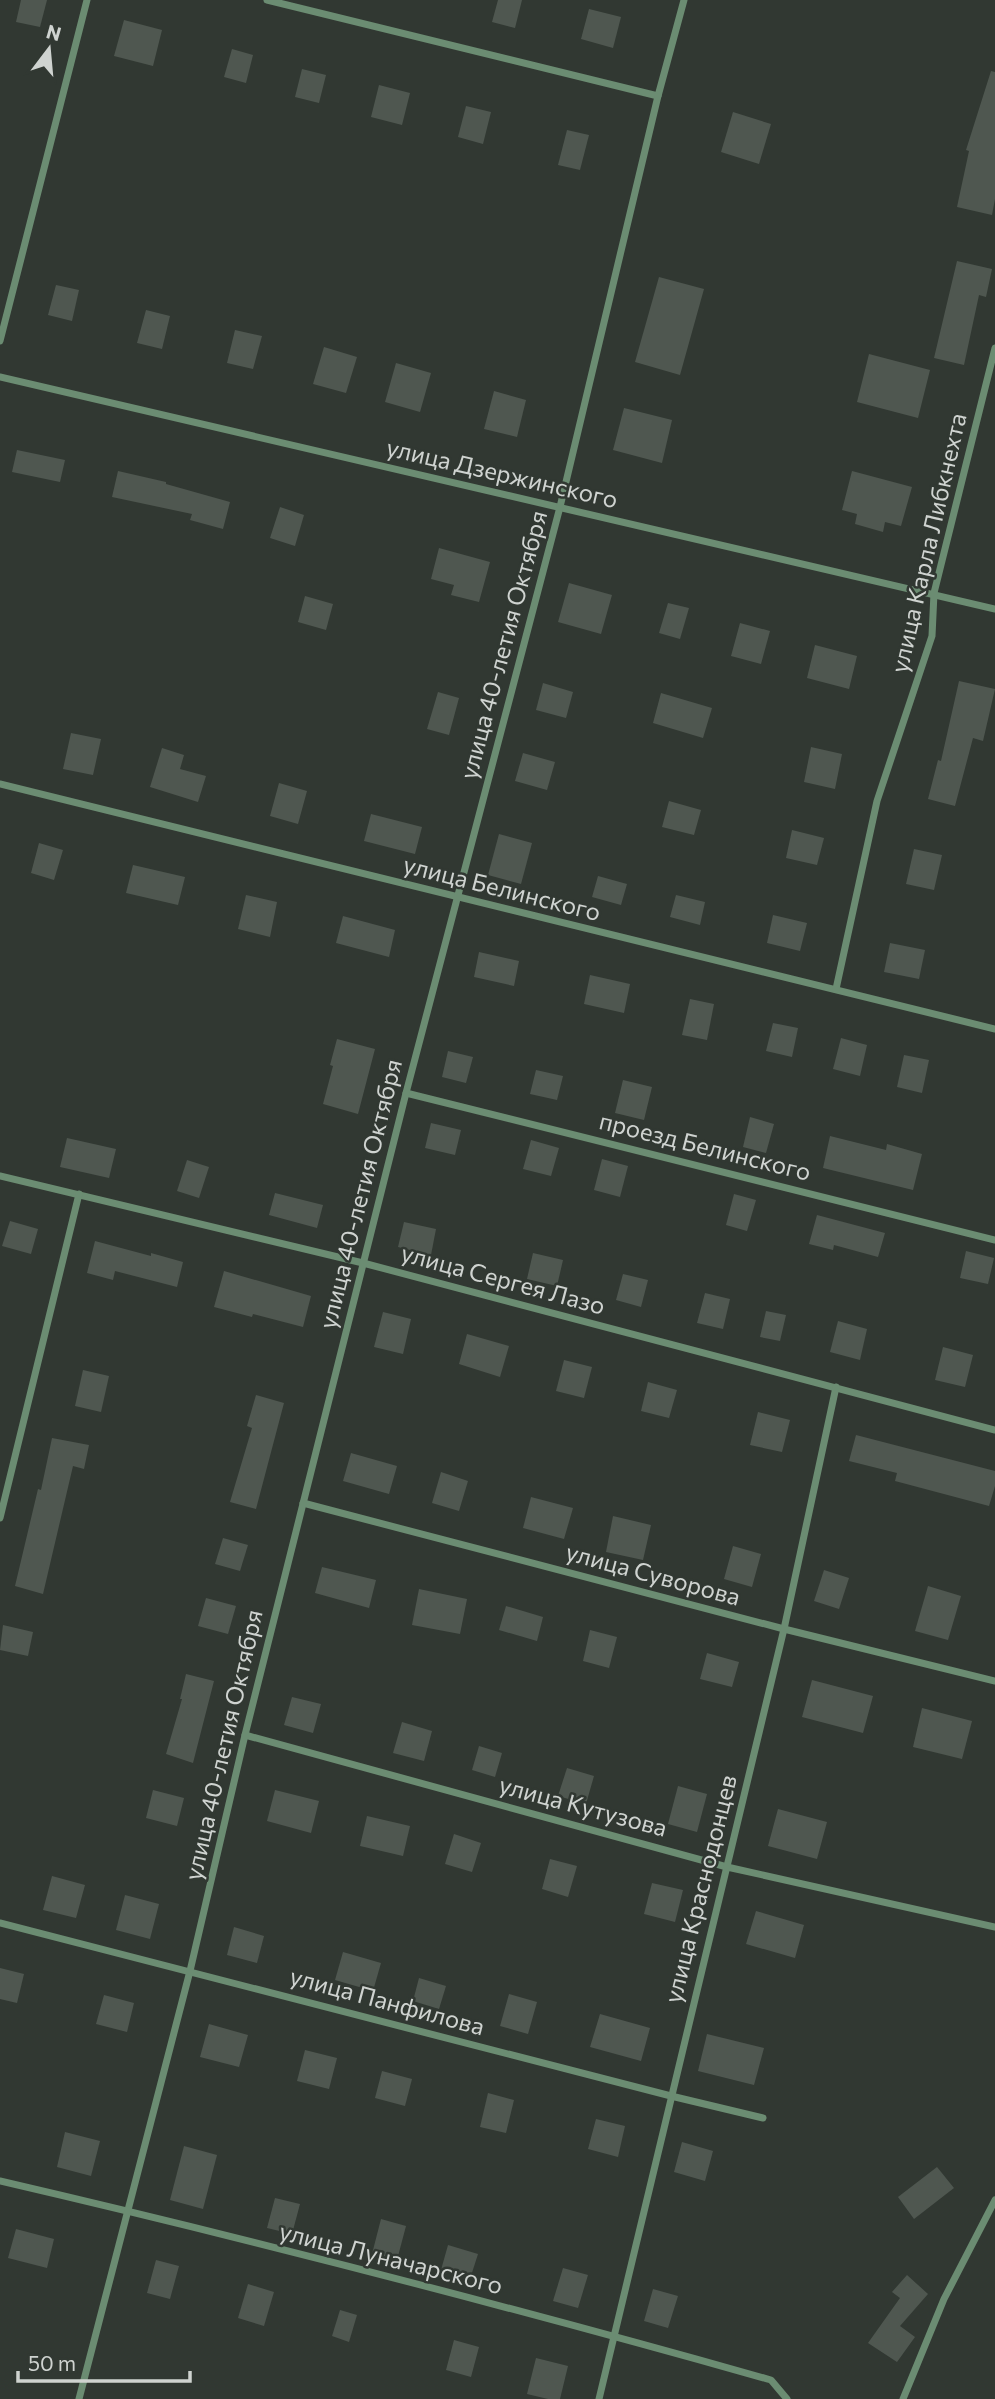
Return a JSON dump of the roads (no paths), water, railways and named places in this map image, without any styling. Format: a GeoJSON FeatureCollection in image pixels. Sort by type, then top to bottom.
{"type":"FeatureCollection","features":[{"type":"Feature","properties":{"kind":"street"},"geometry":{"type":"LineString","coordinates":[[0,341],[88,0]]}},
{"type":"Feature","properties":{"kind":"street"},"geometry":{"type":"LineString","coordinates":[[267,0],[658,96]]}},
{"type":"Feature","properties":{"kind":"street","name":"улица 40-летия Октября"},"geometry":{"type":"LineString","coordinates":[[79,2399],[190,1970],[245,1735],[406,1093],[560,508],[658,96],[684,0]]}},
{"type":"Feature","properties":{"kind":"street","name":"улица Карла Либкнехта"},"geometry":{"type":"LineString","coordinates":[[836,989],[877,801],[932,636],[934,593],[995,348]]}},
{"type":"Feature","properties":{"kind":"street","name":"улица Дзержинского"},"geometry":{"type":"LineString","coordinates":[[0,377],[995,609]]}},
{"type":"Feature","properties":{"kind":"street","name":"улица Белинского"},"geometry":{"type":"LineString","coordinates":[[0,784],[995,1029]]}},
{"type":"Feature","properties":{"kind":"street","name":"проезд Белинского"},"geometry":{"type":"LineString","coordinates":[[406,1093],[995,1240]]}},
{"type":"Feature","properties":{"kind":"street","name":"улица Сергея Лазо"},"geometry":{"type":"LineString","coordinates":[[0,1176],[363,1263],[995,1430]]}},
{"type":"Feature","properties":{"kind":"street"},"geometry":{"type":"LineString","coordinates":[[0,1518],[79,1194]]}},
{"type":"Feature","properties":{"kind":"street","name":"улица Краснодонцев"},"geometry":{"type":"LineString","coordinates":[[599,2399],[784,1629],[836,1387]]}},
{"type":"Feature","properties":{"kind":"street","name":"улица Суворова"},"geometry":{"type":"LineString","coordinates":[[303,1503],[784,1629],[995,1681]]}},
{"type":"Feature","properties":{"kind":"street","name":"улица Кутузова"},"geometry":{"type":"LineString","coordinates":[[245,1735],[727,1867],[995,1927]]}},
{"type":"Feature","properties":{"kind":"street","name":"улица Панфилова"},"geometry":{"type":"LineString","coordinates":[[0,1923],[763,2118]]}},
{"type":"Feature","properties":{"kind":"street","name":"улица Луначарского"},"geometry":{"type":"LineString","coordinates":[[0,2180],[614,2336],[771,2380],[787,2399]]}},
{"type":"Feature","properties":{"kind":"street"},"geometry":{"type":"LineString","coordinates":[[903,2399],[944,2299],[995,2200]]}}]}
